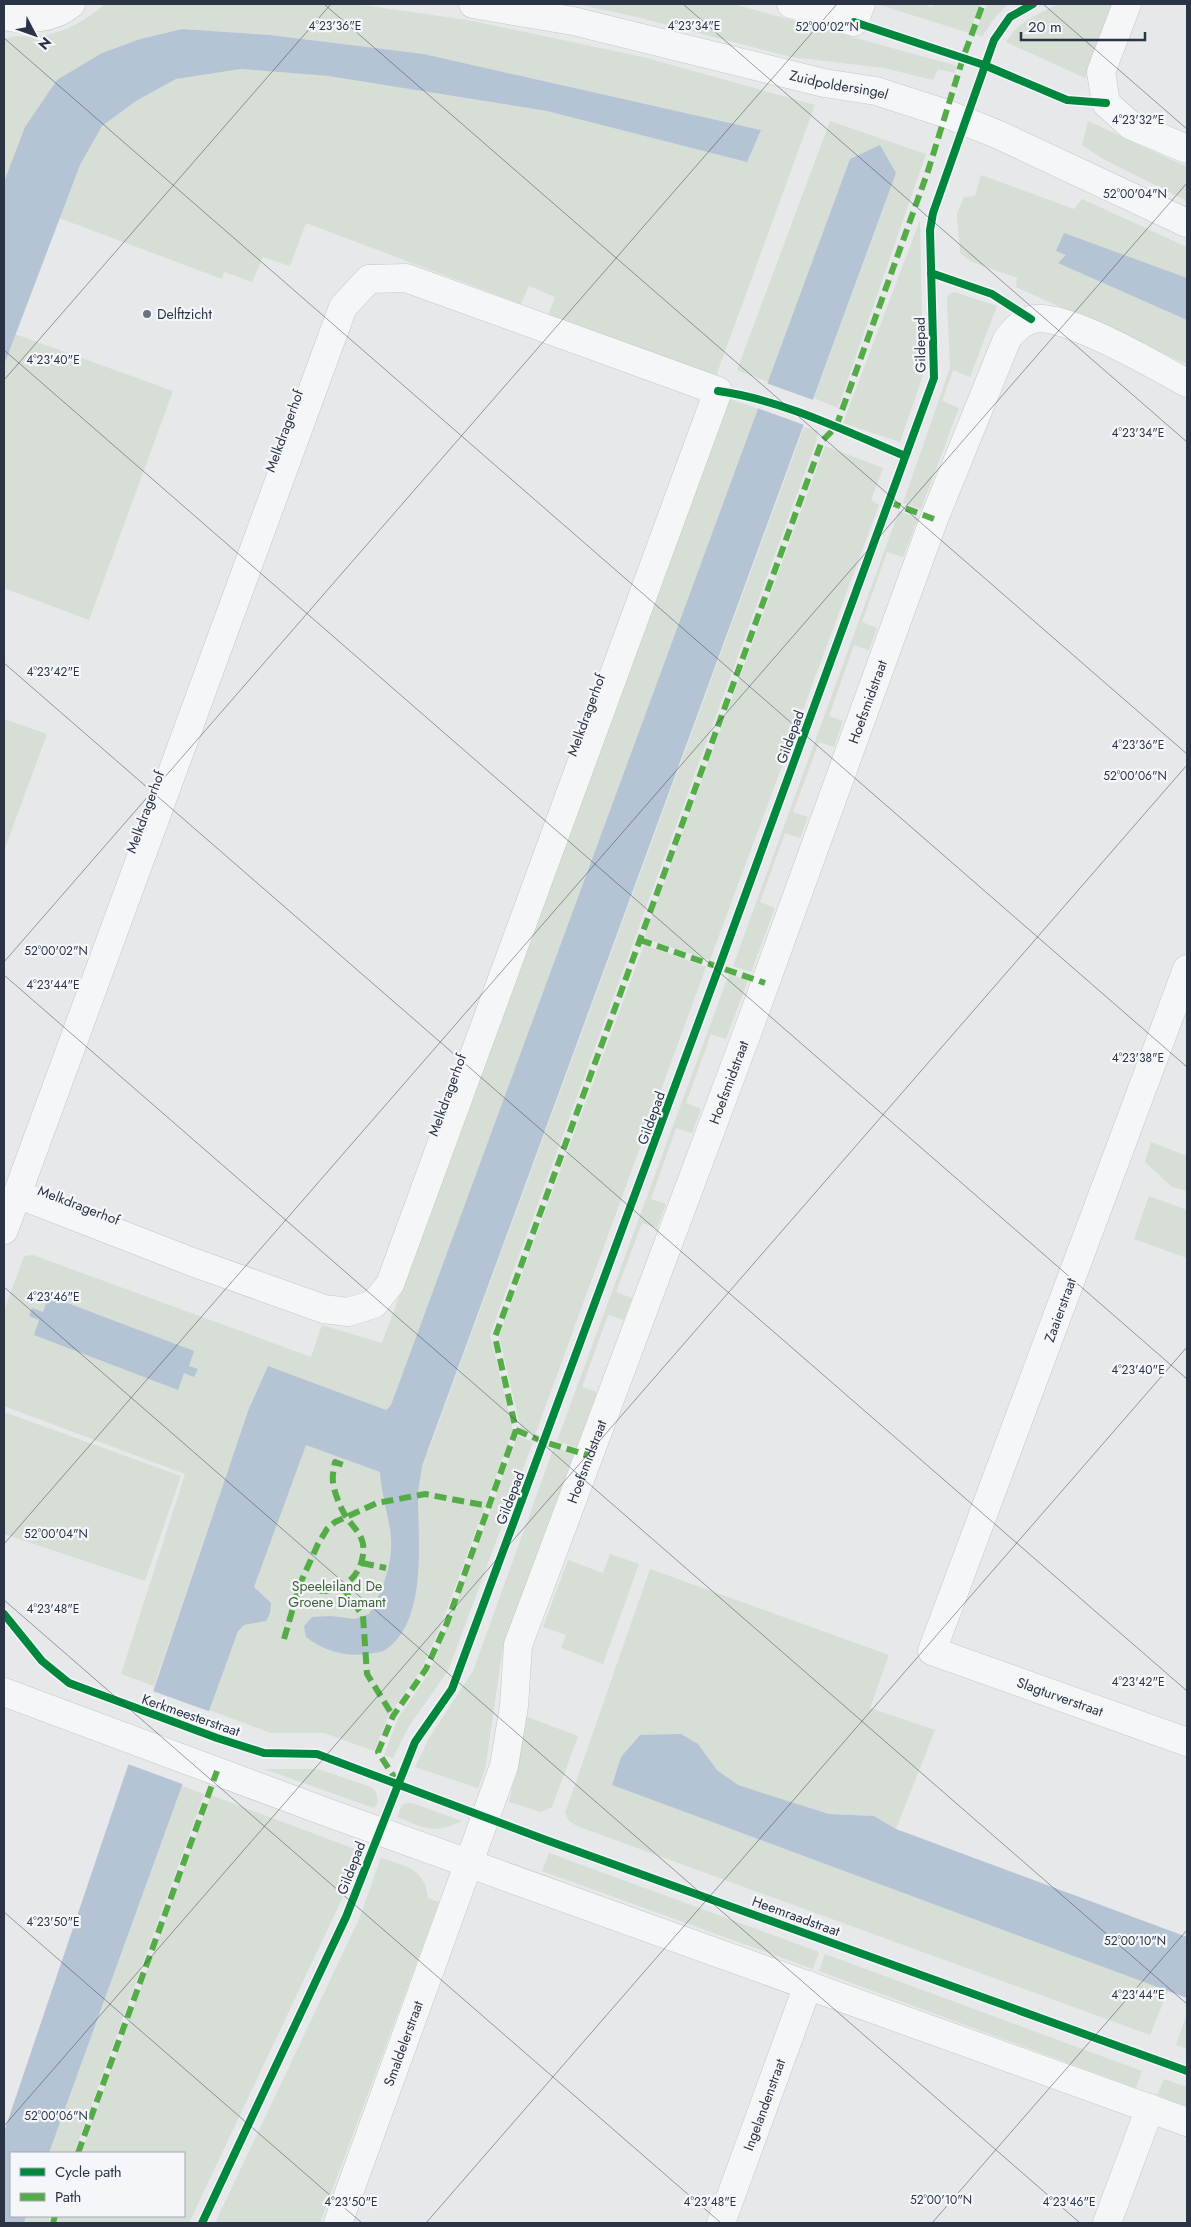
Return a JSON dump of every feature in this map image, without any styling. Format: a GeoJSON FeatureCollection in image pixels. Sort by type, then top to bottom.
{"type":"FeatureCollection","features":[{"type":"Feature","properties":{"kind":"street"},"geometry":{"type":"LineString","coordinates":[[4,16],[37,18],[53,14],[71,4]]}},
{"type":"Feature","properties":{"kind":"street","name":"Zuidpoldersingel"},"geometry":{"type":"LineString","coordinates":[[473,4],[573,22],[824,83],[876,91],[947,114],[999,135],[1187,223]]}},
{"type":"Feature","properties":{"kind":"street"},"geometry":{"type":"LineString","coordinates":[[791,4],[858,13]]}},
{"type":"Feature","properties":{"kind":"street"},"geometry":{"type":"LineString","coordinates":[[1127,4],[1101,72],[1106,103],[1130,125],[1187,149]]}},
{"type":"Feature","properties":{"kind":"street","name":"Melkdragerhof"},"geometry":{"type":"LineString","coordinates":[[4,1230],[17,1194],[343,307],[369,279],[406,278],[718,391],[390,1284],[374,1304],[348,1312],[324,1309],[17,1194]]}},
{"type":"Feature","properties":{"kind":"street","name":"Hoefsmidstraat"},"geometry":{"type":"LineString","coordinates":[[469,1862],[504,1766],[514,1706],[518,1645],[752,1019],[934,520],[1007,339],[1016,328],[1031,319],[1051,319],[1096,335],[1187,383]]}},
{"type":"Feature","properties":{"kind":"street","name":"Zaaierstraat"},"geometry":{"type":"LineString","coordinates":[[932,1651],[1187,969]]}},
{"type":"Feature","properties":{"kind":"street","name":"Slagturverstraat"},"geometry":{"type":"LineString","coordinates":[[932,1651],[1187,1742]]}},
{"type":"Feature","properties":{"kind":"street"},"geometry":{"type":"LineString","coordinates":[[4,1692],[1187,2122]]}},
{"type":"Feature","properties":{"kind":"street","name":"Smaldelerstraat"},"geometry":{"type":"LineString","coordinates":[[338,2223],[469,1862]]}},
{"type":"Feature","properties":{"kind":"street","name":"Ingelandenstraat"},"geometry":{"type":"LineString","coordinates":[[720,2223],[808,1985]]}},
{"type":"Feature","properties":{"kind":"street"},"geometry":{"type":"LineString","coordinates":[[1107,2223],[1150,2108]]}},
{"type":"Feature","properties":{"kind":"green space"},"geometry":{"type":"Polygon","coordinates":[[[105,4],[356,4],[467,20],[643,57],[815,105],[716,376],[548,315],[555,297],[529,286],[521,304],[306,223],[290,266],[263,257],[252,282],[224,272],[222,279],[59,218],[80,165],[102,126],[136,101],[176,79],[241,69],[328,76],[547,111],[642,133],[761,130],[424,54],[270,35],[182,29],[140,39],[102,53],[4,182],[4,39],[48,35],[66,29],[91,15],[105,4]]]}},
{"type":"Feature","properties":{"kind":"green space"},"geometry":{"type":"Polygon","coordinates":[[[577,4],[733,4],[957,66],[954,73],[938,69],[933,80],[884,68],[791,57],[637,17],[577,4]]]}},
{"type":"Feature","properties":{"kind":"green space"},"geometry":{"type":"Polygon","coordinates":[[[877,4],[927,4],[930,7],[937,4],[980,4],[969,33],[877,4]]]}},
{"type":"Feature","properties":{"kind":"green space"},"geometry":{"type":"Polygon","coordinates":[[[987,4],[1008,4],[992,21],[982,37],[975,34],[987,4]]]}},
{"type":"Feature","properties":{"kind":"green space"},"geometry":{"type":"Polygon","coordinates":[[[1059,4],[1113,4],[1085,78],[1006,42],[1022,24],[1059,4]]]}},
{"type":"Feature","properties":{"kind":"green space"},"geometry":{"type":"Polygon","coordinates":[[[830,121],[926,154],[838,408],[814,398],[896,173],[850,159],[769,382],[737,370],[830,121]]]}},
{"type":"Feature","properties":{"kind":"green space"},"geometry":{"type":"Polygon","coordinates":[[[1088,121],[1187,167],[1187,201],[1103,159],[1082,145],[1088,121]]]}},
{"type":"Feature","properties":{"kind":"green space"},"geometry":{"type":"Polygon","coordinates":[[[981,175],[1074,209],[1082,199],[1187,247],[1187,364],[1016,287],[1017,278],[972,262],[960,253],[957,214],[964,197],[975,196],[981,175]]]}},
{"type":"Feature","properties":{"kind":"green space"},"geometry":{"type":"Polygon","coordinates":[[[920,220],[923,375],[900,442],[843,423],[920,220]]]}},
{"type":"Feature","properties":{"kind":"green space"},"geometry":{"type":"Polygon","coordinates":[[[954,292],[997,306],[970,377],[953,370],[942,401],[959,408],[921,509],[903,503],[950,368],[947,299],[948,295],[954,292]]]}},
{"type":"Feature","properties":{"kind":"green space"},"geometry":{"type":"Polygon","coordinates":[[[15,334],[173,391],[89,620],[4,588],[4,365],[15,334]]]}},
{"type":"Feature","properties":{"kind":"green space"},"geometry":{"type":"Polygon","coordinates":[[[730,399],[759,409],[391,1405],[386,1410],[248,1411],[154,1686],[121,1674],[185,1474],[4,1406],[4,1311],[24,1256],[33,1255],[311,1357],[322,1325],[382,1343],[730,399]]]}},
{"type":"Feature","properties":{"kind":"green space","name":"Speeleiland De Groene Diamant"},"geometry":{"type":"Polygon","coordinates":[[[804,427],[818,431],[816,442],[490,1335],[513,1430],[441,1625],[422,1668],[389,1715],[374,1751],[324,1733],[271,1733],[209,1710],[302,1420],[428,1452],[804,427]]]}},
{"type":"Feature","properties":{"kind":"green space"},"geometry":{"type":"Polygon","coordinates":[[[825,446],[883,468],[871,500],[879,505],[710,960],[647,939],[645,935],[825,446]]]}},
{"type":"Feature","properties":{"kind":"green space"},"geometry":{"type":"Polygon","coordinates":[[[899,511],[918,518],[903,557],[887,552],[862,622],[877,628],[869,650],[854,645],[829,716],[843,721],[834,747],[819,742],[793,812],[808,817],[800,838],[785,833],[760,902],[775,908],[751,972],[733,966],[899,511]]]}},
{"type":"Feature","properties":{"kind":"green space"},"geometry":{"type":"Polygon","coordinates":[[[4,719],[47,734],[4,851],[4,719]]]}},
{"type":"Feature","properties":{"kind":"green space"},"geometry":{"type":"Polygon","coordinates":[[[644,945],[706,967],[535,1435],[521,1430],[499,1336],[644,945]]]}},
{"type":"Feature","properties":{"kind":"green space"},"geometry":{"type":"Polygon","coordinates":[[[729,974],[748,980],[726,1039],[711,1034],[686,1103],[701,1109],[692,1133],[676,1128],[651,1199],[666,1204],[657,1228],[642,1223],[616,1292],[632,1298],[624,1320],[608,1315],[582,1387],[597,1392],[577,1448],[557,1441],[729,974]]]}},
{"type":"Feature","properties":{"kind":"green space"},"geometry":{"type":"Polygon","coordinates":[[[1151,1142],[1187,1156],[1187,1191],[1172,1187],[1145,1162],[1151,1142]]]}},
{"type":"Feature","properties":{"kind":"green space"},"geometry":{"type":"Polygon","coordinates":[[[1149,1196],[1187,1210],[1187,1258],[1134,1239],[1149,1196]]]}},
{"type":"Feature","properties":{"kind":"green space"},"geometry":{"type":"Polygon","coordinates":[[[4,1412],[181,1476],[145,1581],[4,1534],[4,1412]]]}},
{"type":"Feature","properties":{"kind":"green space"},"geometry":{"type":"Polygon","coordinates":[[[518,1436],[533,1442],[448,1671],[409,1726],[393,1758],[384,1755],[398,1718],[427,1676],[436,1657],[518,1436]]]}},
{"type":"Feature","properties":{"kind":"green space"},"geometry":{"type":"Polygon","coordinates":[[[554,1447],[574,1454],[503,1646],[485,1770],[478,1788],[415,1767],[429,1738],[473,1671],[554,1447]]]}},
{"type":"Feature","properties":{"kind":"green space"},"geometry":{"type":"Polygon","coordinates":[[[610,1554],[639,1564],[603,1664],[561,1648],[566,1635],[543,1627],[568,1560],[603,1573],[610,1554]]]}},
{"type":"Feature","properties":{"kind":"green space"},"geometry":{"type":"Polygon","coordinates":[[[650,1569],[889,1655],[870,1708],[935,1730],[896,1829],[874,1816],[829,1814],[738,1785],[717,1770],[698,1744],[621,1757],[612,1785],[1168,1991],[1150,2035],[577,1826],[569,1821],[565,1813],[650,1569]]]}},
{"type":"Feature","properties":{"kind":"green space"},"geometry":{"type":"Polygon","coordinates":[[[525,1716],[578,1736],[552,1807],[541,1812],[509,1802],[520,1754],[525,1716]]]}},
{"type":"Feature","properties":{"kind":"green space"},"geometry":{"type":"Polygon","coordinates":[[[264,1769],[318,1769],[371,1787],[376,1792],[378,1802],[374,1808],[264,1769]]]}},
{"type":"Feature","properties":{"kind":"green space"},"geometry":{"type":"Polygon","coordinates":[[[182,1786],[204,1794],[74,2152],[49,2152],[182,1786]]]}},
{"type":"Feature","properties":{"kind":"green space"},"geometry":{"type":"Polygon","coordinates":[[[211,1795],[360,1851],[349,1884],[189,2223],[56,2223],[59,2217],[185,2217],[185,2152],[81,2152],[211,1795]]]}},
{"type":"Feature","properties":{"kind":"green space"},"geometry":{"type":"Polygon","coordinates":[[[412,1803],[462,1821],[443,1828],[422,1827],[397,1817],[402,1805],[412,1803]]]}},
{"type":"Feature","properties":{"kind":"green space"},"geometry":{"type":"Polygon","coordinates":[[[549,1853],[819,1952],[813,1969],[542,1871],[549,1853]]]}},
{"type":"Feature","properties":{"kind":"green space"},"geometry":{"type":"Polygon","coordinates":[[[381,1858],[406,1866],[418,1874],[423,1880],[428,1898],[439,1902],[320,2223],[215,2223],[359,1919],[381,1858]]]}},
{"type":"Feature","properties":{"kind":"green space"},"geometry":{"type":"Polygon","coordinates":[[[825,1954],[1142,2071],[1136,2088],[819,1971],[825,1954]]]}},
{"type":"Feature","properties":{"kind":"green space"},"geometry":{"type":"Polygon","coordinates":[[[1187,2013],[1187,2049],[1176,2045],[1187,2013]]]}},
{"type":"Feature","properties":{"kind":"green space"},"geometry":{"type":"Polygon","coordinates":[[[1164,2079],[1187,2087],[1187,2107],[1157,2095],[1164,2079]]]}},
{"type":"Feature","properties":{"kind":"green space"},"geometry":{"type":"Polygon","coordinates":[[[26,2217],[51,2217],[48,2223],[24,2223],[26,2217]]]}},
{"type":"Feature","properties":{"kind":"water"},"geometry":{"type":"Polygon","coordinates":[[[182,29],[270,35],[424,54],[761,130],[747,162],[547,111],[328,76],[241,69],[176,79],[136,101],[102,126],[80,165],[4,365],[4,182],[25,127],[57,80],[102,53],[140,39],[182,29]]]}},
{"type":"Feature","properties":{"kind":"water"},"geometry":{"type":"Polygon","coordinates":[[[880,145],[896,173],[422,1466],[418,1493],[418,1579],[408,1620],[399,1637],[385,1650],[376,1653],[358,1655],[334,1652],[319,1646],[306,1637],[304,1626],[312,1617],[331,1616],[355,1619],[369,1614],[384,1584],[390,1562],[391,1540],[380,1472],[306,1445],[254,1587],[271,1603],[270,1613],[266,1621],[244,1625],[238,1631],[49,2152],[10,2152],[10,2217],[26,2217],[24,2223],[4,2223],[4,2132],[248,1411],[268,1366],[386,1410],[391,1405],[850,159],[880,145]]]}},
{"type":"Feature","properties":{"kind":"water"},"geometry":{"type":"Polygon","coordinates":[[[1064,233],[1187,278],[1187,320],[1058,263],[1066,255],[1056,251],[1064,233]]]}},
{"type":"Feature","properties":{"kind":"water"},"geometry":{"type":"Polygon","coordinates":[[[49,1296],[194,1351],[189,1366],[198,1369],[194,1377],[184,1373],[178,1390],[34,1335],[39,1320],[29,1316],[32,1308],[43,1312],[49,1296]]]}},
{"type":"Feature","properties":{"kind":"water"},"geometry":{"type":"Polygon","coordinates":[[[681,1734],[698,1744],[717,1770],[738,1785],[829,1814],[874,1816],[896,1829],[1187,1937],[1187,1998],[612,1785],[621,1757],[640,1735],[681,1734]]]}},
{"type":"Feature","properties":{"kind":"pier"},"geometry":{"type":"Polygon","coordinates":[[[766,383],[816,401],[807,426],[757,408],[766,383]]]}},
{"type":"Feature","properties":{"kind":"pier"},"geometry":{"type":"Polygon","coordinates":[[[150,1690],[211,1712],[185,1785],[125,1763],[150,1690]]]}},
{"type":"Feature","properties":{"kind":"marked path"},"geometry":{"type":"LineString","coordinates":[[398,1783],[378,1752],[393,1716],[426,1669],[447,1623],[516,1430],[495,1337],[822,441],[836,427],[928,171],[963,58],[983,4]]}},
{"type":"Feature","properties":{"kind":"marked path"},"geometry":{"type":"LineString","coordinates":[[889,502],[934,519]]}},
{"type":"Feature","properties":{"kind":"marked path"},"geometry":{"type":"LineString","coordinates":[[640,940],[765,983]]}},
{"type":"Feature","properties":{"kind":"marked path"},"geometry":{"type":"LineString","coordinates":[[516,1430],[544,1442],[588,1455]]}},
{"type":"Feature","properties":{"kind":"marked path"},"geometry":{"type":"LineString","coordinates":[[300,1584],[319,1590],[335,1589],[342,1586],[355,1575],[362,1561],[362,1540],[342,1510],[333,1482],[335,1462],[346,1466]]}},
{"type":"Feature","properties":{"kind":"marked path"},"geometry":{"type":"LineString","coordinates":[[284,1639],[300,1584],[318,1544],[327,1529],[335,1522],[377,1503],[425,1494],[488,1506]]}},
{"type":"Feature","properties":{"kind":"marked path"},"geometry":{"type":"LineString","coordinates":[[362,1563],[386,1568]]}},
{"type":"Feature","properties":{"kind":"marked path"},"geometry":{"type":"LineString","coordinates":[[342,1587],[363,1616],[367,1674],[393,1716]]}},
{"type":"Feature","properties":{"kind":"marked path"},"geometry":{"type":"LineString","coordinates":[[78,2152],[217,1771]]}},
{"type":"Feature","properties":{"kind":"marked path"},"geometry":{"type":"LineString","coordinates":[[53,2223],[55,2217]]}},
{"type":"Feature","properties":{"kind":"cycle path","name":"Gildepad"},"geometry":{"type":"LineString","coordinates":[[202,2223],[346,1917],[415,1742],[452,1689],[934,378],[930,230],[933,213],[994,40],[1010,17],[1033,4]]}},
{"type":"Feature","properties":{"kind":"cycle path"},"geometry":{"type":"LineString","coordinates":[[854,22],[984,65],[1067,100],[1106,103]]}},
{"type":"Feature","properties":{"kind":"cycle path"},"geometry":{"type":"LineString","coordinates":[[931,273],[992,294],[1031,319]]}},
{"type":"Feature","properties":{"kind":"cycle path"},"geometry":{"type":"LineString","coordinates":[[718,391],[742,395],[790,409],[905,456]]}},
{"type":"Feature","properties":{"kind":"cycle path","name":"Kerkmeesterstraat"},"geometry":{"type":"LineString","coordinates":[[4,1614],[42,1661],[69,1683],[217,1738],[264,1753],[317,1754],[546,1840],[1187,2071]]}},
{"type":"Feature","properties":{"kind":"place","name":"Delftzicht"},"geometry":{"type":"Point","coordinates":[147,314]}}]}
